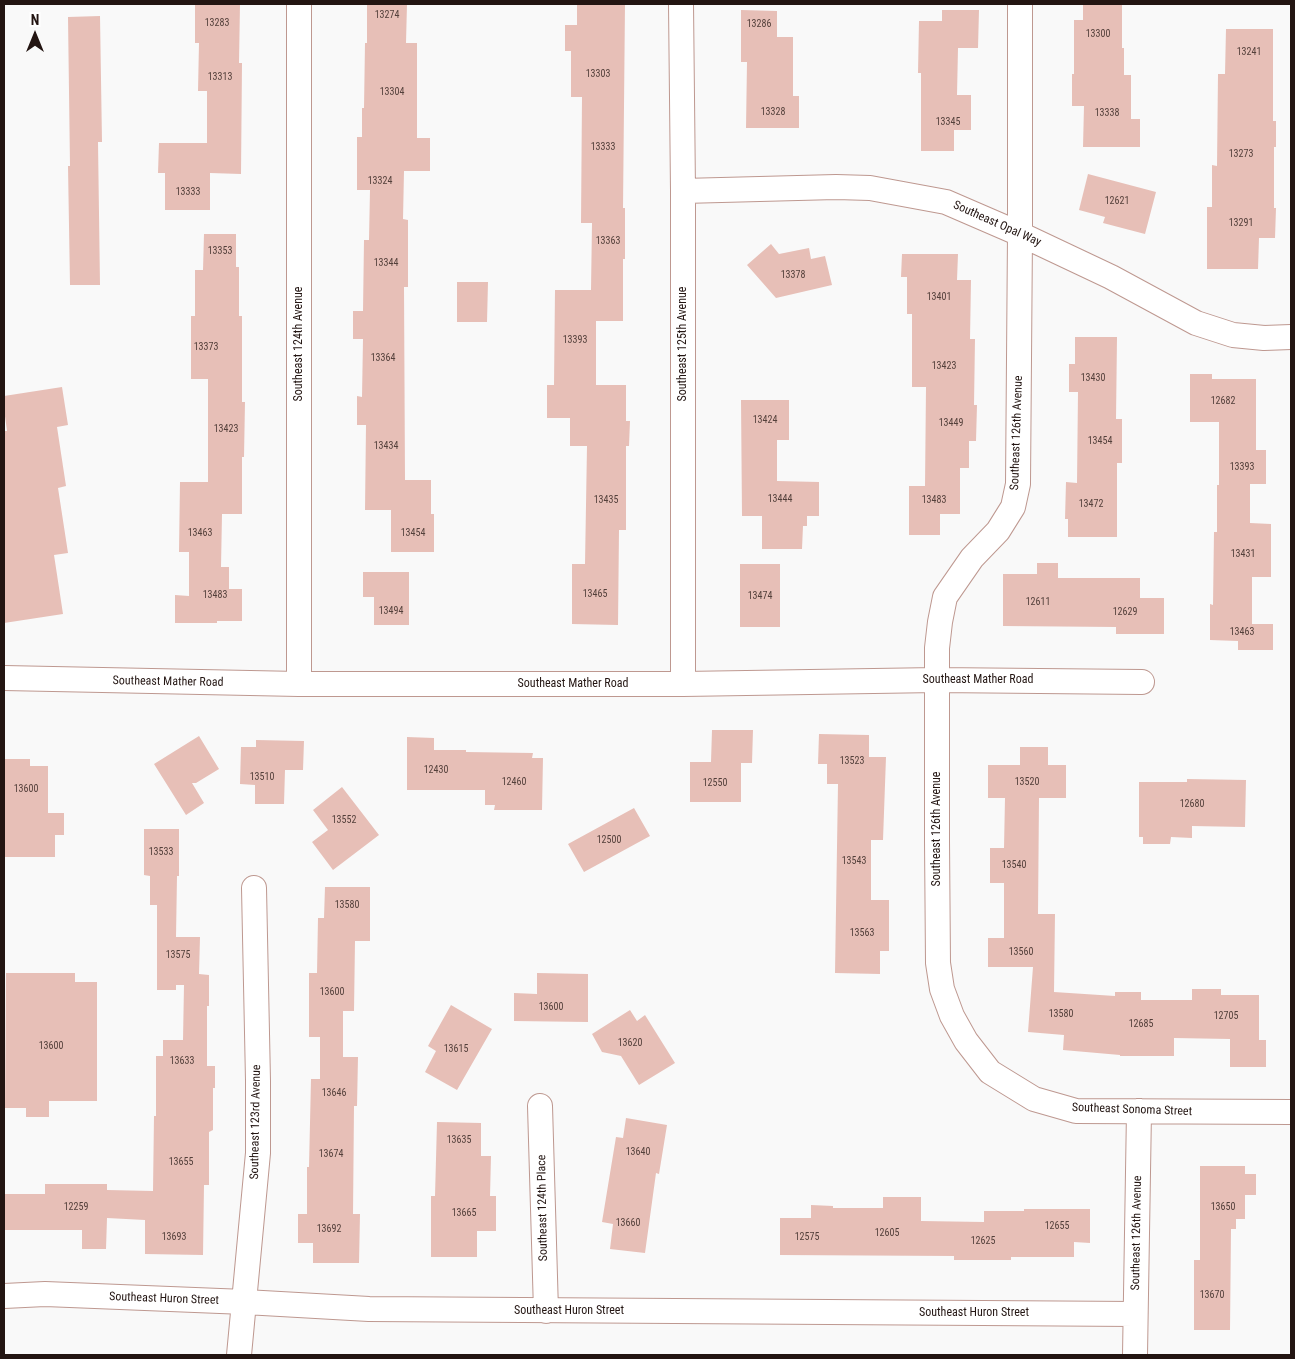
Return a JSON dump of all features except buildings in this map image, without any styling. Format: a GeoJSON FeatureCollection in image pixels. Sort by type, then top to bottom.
{"type":"FeatureCollection","features":[{"type":"Feature","properties":{"kind":"street","name":"Southeast 124th Avenue"},"geometry":{"type":"LineString","coordinates":[[299,4],[299,684]]}},
{"type":"Feature","properties":{"kind":"street","name":"Southeast 125th Avenue"},"geometry":{"type":"LineString","coordinates":[[681,4],[683,684]]}},
{"type":"Feature","properties":{"kind":"street","name":"Southeast 126th Avenue"},"geometry":{"type":"LineString","coordinates":[[952,1016],[942,990],[938,963],[937,648],[945,597],[972,558],[998,531],[1014,507],[1018,484],[1020,4]]}},
{"type":"Feature","properties":{"kind":"street","name":"Southeast Opal Way"},"geometry":{"type":"LineString","coordinates":[[683,191],[836,187],[870,188],[946,202],[1020,234],[1110,277],[1196,323],[1233,335],[1264,338],[1291,337]]}},
{"type":"Feature","properties":{"kind":"street","name":"Southeast Mather Road"},"geometry":{"type":"LineString","coordinates":[[4,678],[299,684],[683,684],[937,680],[1142,682]]}},
{"type":"Feature","properties":{"kind":"street","name":"Southeast 123rd Avenue"},"geometry":{"type":"LineString","coordinates":[[239,1355],[258,1153],[254,888]]}},
{"type":"Feature","properties":{"kind":"street","name":"Southeast Sonoma Street"},"geometry":{"type":"LineString","coordinates":[[952,1016],[966,1041],[990,1072],[1034,1099],[1076,1111],[1291,1112]]}},
{"type":"Feature","properties":{"kind":"street","name":"Southeast 124th Place"},"geometry":{"type":"LineString","coordinates":[[540,1106],[546,1311]]}},
{"type":"Feature","properties":{"kind":"street","name":"Southeast 126th Avenue"},"geometry":{"type":"LineString","coordinates":[[1135,1355],[1139,1111]]}},
{"type":"Feature","properties":{"kind":"street","name":"Southeast Huron Street"},"geometry":{"type":"LineString","coordinates":[[4,1296],[45,1294],[369,1309],[1135,1314]]}}]}
